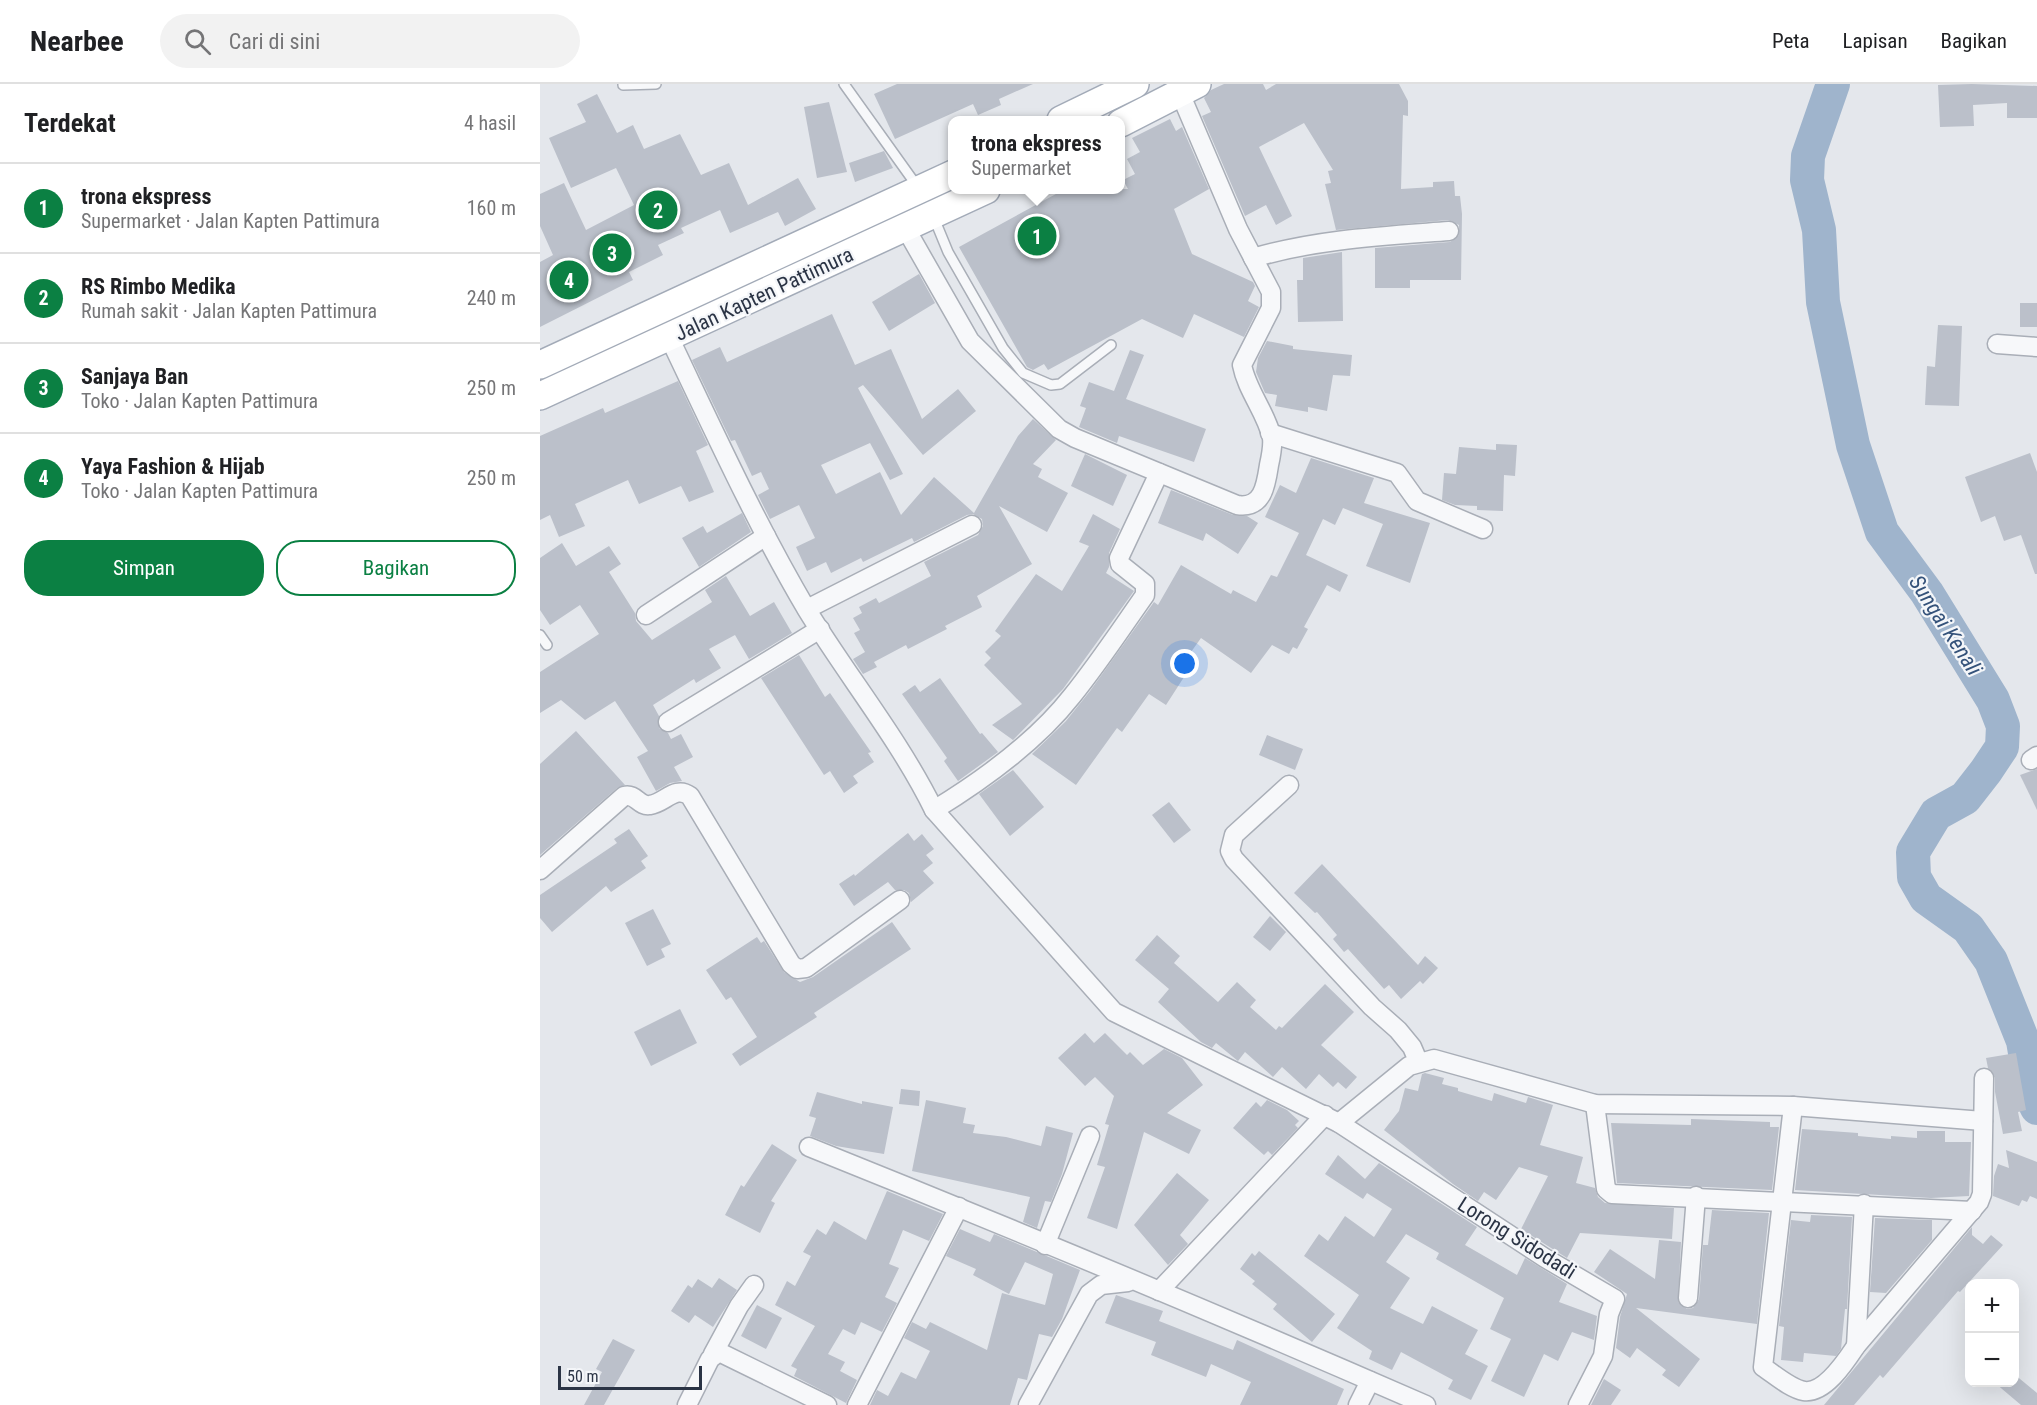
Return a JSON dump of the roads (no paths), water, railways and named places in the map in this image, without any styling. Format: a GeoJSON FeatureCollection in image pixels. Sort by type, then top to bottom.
{"type":"FeatureCollection","features":[{"type":"Feature","properties":{"kind":"main road"},"geometry":{"type":"LineString","coordinates":[[1069,116],[1135,84]]}},
{"type":"Feature","properties":{"kind":"main road"},"geometry":{"type":"LineString","coordinates":[[1125,121],[1188,89]]}},
{"type":"Feature","properties":{"kind":"main road","name":"Jalan Kapten Pattimura"},"geometry":{"type":"LineString","coordinates":[[540,365],[948,176]]}},
{"type":"Feature","properties":{"kind":"main road","name":"Jalan Kapten Pattimura"},"geometry":{"type":"LineString","coordinates":[[540,396],[933,216],[976,194]]}},
{"type":"Feature","properties":{"kind":"street"},"geometry":{"type":"LineString","coordinates":[[906,228],[970,341],[1059,429],[1075,438],[1237,505],[1251,505],[1261,497],[1265,490],[1272,446],[1270,433],[1245,380],[1242,365],[1271,308],[1271,292],[1238,229],[1188,89]]}},
{"type":"Feature","properties":{"kind":"street"},"geometry":{"type":"LineString","coordinates":[[1253,258],[1282,249],[1357,237],[1449,231]]}},
{"type":"Feature","properties":{"kind":"street"},"geometry":{"type":"LineString","coordinates":[[669,337],[736,480],[766,536],[807,609],[918,777],[934,810],[1108,1008],[1332,1119]]}},
{"type":"Feature","properties":{"kind":"street"},"geometry":{"type":"LineString","coordinates":[[1997,344],[2037,347]]}},
{"type":"Feature","properties":{"kind":"street"},"geometry":{"type":"LineString","coordinates":[[1270,433],[1397,473],[1417,501],[1483,530]]}},
{"type":"Feature","properties":{"kind":"street"},"geometry":{"type":"LineString","coordinates":[[934,810],[958,795],[1035,736],[1071,697],[1145,595],[1145,584],[1120,564],[1119,558],[1159,473]]}},
{"type":"Feature","properties":{"kind":"street"},"geometry":{"type":"LineString","coordinates":[[807,609],[972,525]]}},
{"type":"Feature","properties":{"kind":"street"},"geometry":{"type":"LineString","coordinates":[[646,615],[766,536]]}},
{"type":"Feature","properties":{"kind":"street"},"geometry":{"type":"LineString","coordinates":[[668,722],[820,629]]}},
{"type":"Feature","properties":{"kind":"street"},"geometry":{"type":"LineString","coordinates":[[1289,785],[1234,835],[1230,851],[1234,859],[1372,1007],[1398,1030],[1412,1047],[1418,1061]]}},
{"type":"Feature","properties":{"kind":"street"},"geometry":{"type":"LineString","coordinates":[[540,870],[624,796],[634,796],[643,804],[651,805],[677,792],[683,792],[690,796],[791,964],[797,969],[806,968],[900,900]]}},
{"type":"Feature","properties":{"kind":"street"},"geometry":{"type":"LineString","coordinates":[[1159,1291],[1332,1119],[1418,1061],[1443,1060],[1560,1096],[1595,1104],[1792,1106],[1983,1121]]}},
{"type":"Feature","properties":{"kind":"street"},"geometry":{"type":"LineString","coordinates":[[1792,1106],[1763,1367],[1801,1390],[1816,1390],[1847,1360],[1856,1346],[1972,1211],[1982,1194],[1984,1078]]}},
{"type":"Feature","properties":{"kind":"street"},"geometry":{"type":"LineString","coordinates":[[1595,1104],[1608,1192],[1972,1211]]}},
{"type":"Feature","properties":{"kind":"street","name":"Lorong Sidodadi"},"geometry":{"type":"LineString","coordinates":[[1332,1119],[1545,1258],[1615,1299],[1609,1314],[1603,1356],[1578,1405]]}},
{"type":"Feature","properties":{"kind":"street"},"geometry":{"type":"LineString","coordinates":[[1045,1245],[1090,1136]]}},
{"type":"Feature","properties":{"kind":"street"},"geometry":{"type":"LineString","coordinates":[[809,1147],[959,1207],[1426,1405]]}},
{"type":"Feature","properties":{"kind":"street"},"geometry":{"type":"LineString","coordinates":[[1688,1298],[1696,1196]]}},
{"type":"Feature","properties":{"kind":"street"},"geometry":{"type":"LineString","coordinates":[[1856,1346],[1864,1204]]}},
{"type":"Feature","properties":{"kind":"street"},"geometry":{"type":"LineString","coordinates":[[857,1405],[959,1207]]}},
{"type":"Feature","properties":{"kind":"street"},"geometry":{"type":"LineString","coordinates":[[1028,1405],[1089,1294],[1111,1282],[1133,1282]]}},
{"type":"Feature","properties":{"kind":"street"},"geometry":{"type":"LineString","coordinates":[[687,1405],[739,1306],[754,1285]]}},
{"type":"Feature","properties":{"kind":"street"},"geometry":{"type":"LineString","coordinates":[[713,1354],[724,1353],[827,1405]]}},
{"type":"Feature","properties":{"kind":"street"},"geometry":{"type":"LineString","coordinates":[[1358,1405],[1370,1381]]}},
{"type":"Feature","properties":{"kind":"lane"},"geometry":{"type":"LineString","coordinates":[[623,84],[656,84]]}},
{"type":"Feature","properties":{"kind":"lane"},"geometry":{"type":"LineString","coordinates":[[844,84],[921,190]]}},
{"type":"Feature","properties":{"kind":"lane"},"geometry":{"type":"LineString","coordinates":[[933,216],[948,252],[1003,348],[1023,373],[1051,385],[1060,384],[1111,345]]}},
{"type":"Feature","properties":{"kind":"lane"},"geometry":{"type":"LineString","coordinates":[[540,635],[547,645]]}},
{"type":"Feature","properties":{"kind":"waterway","name":"Sungai Kenali"},"geometry":{"type":"LineString","coordinates":[[1833,84],[1808,156],[1807,180],[1819,230],[1823,302],[1853,445],[1882,532],[1927,593],[1993,700],[2003,726],[2002,747],[1986,771],[1965,798],[1936,814],[1913,852],[1914,877],[1926,898],[1968,928],[1991,961],[2023,1041],[2033,1100],[2037,1108]]}},
{"type":"Feature","properties":{"kind":"place","name":"RS Rimbo Medika"},"geometry":{"type":"Point","coordinates":[658,210]}},
{"type":"Feature","properties":{"kind":"place","name":"trona ekspress"},"geometry":{"type":"Point","coordinates":[1037,236]}},
{"type":"Feature","properties":{"kind":"place","name":"Sanjaya Ban"},"geometry":{"type":"Point","coordinates":[612,253]}},
{"type":"Feature","properties":{"kind":"place","name":"Yaya Fashion & Hijab"},"geometry":{"type":"Point","coordinates":[569,280]}}]}
